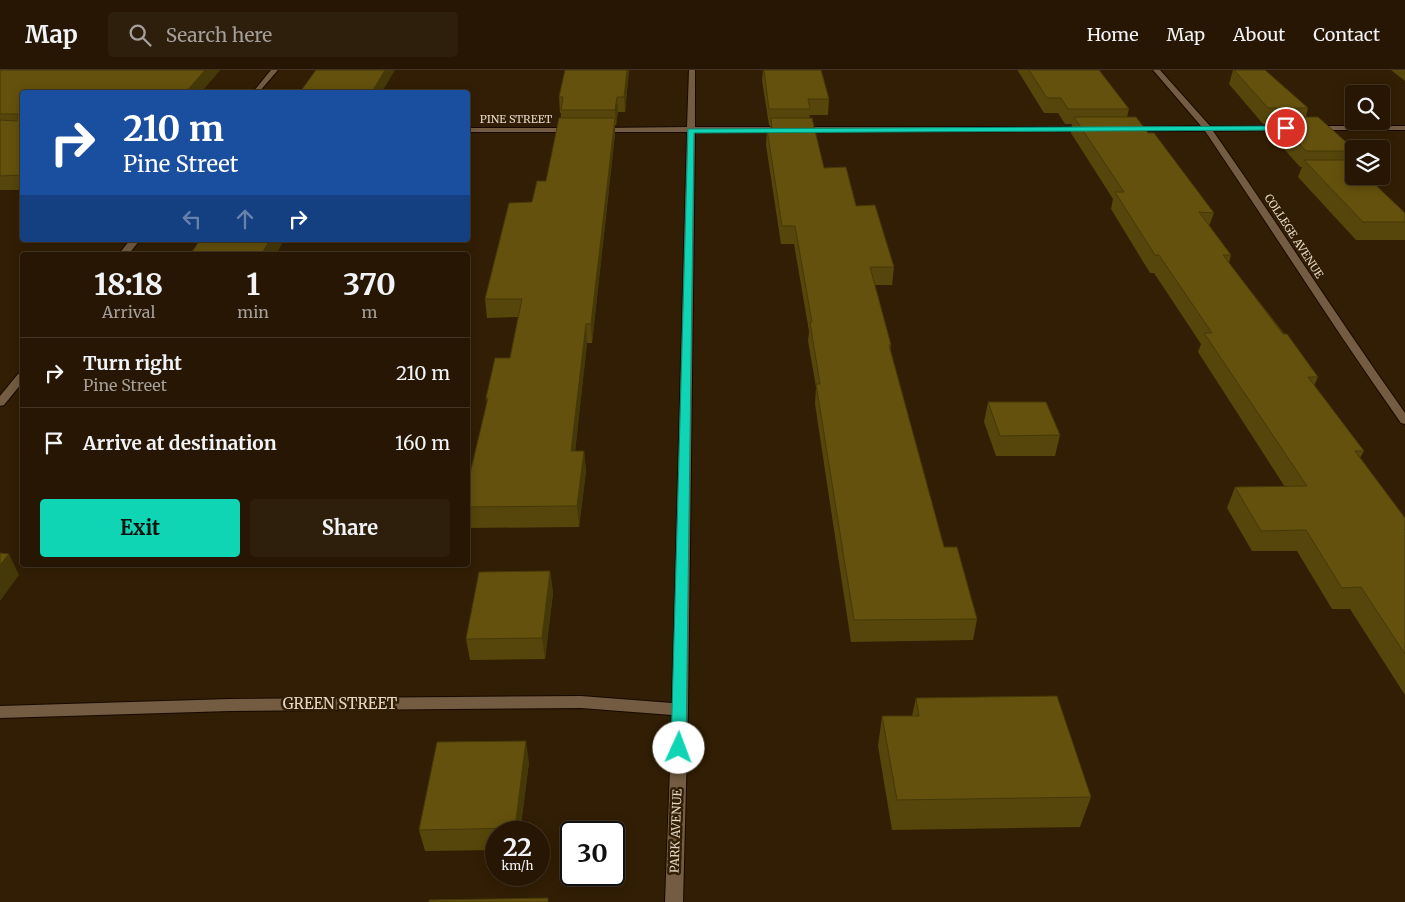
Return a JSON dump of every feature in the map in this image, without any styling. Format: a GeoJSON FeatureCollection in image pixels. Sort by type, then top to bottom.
{"type":"FeatureCollection","features":[{"type":"Feature","properties":{"kind":"street"},"geometry":{"type":"LineString","coordinates":[[258,90],[275,70]]}},
{"type":"Feature","properties":{"kind":"street","name":"PARK AVENUE"},"geometry":{"type":"LineString","coordinates":[[674,902],[680,710],[692,70]]}},
{"type":"Feature","properties":{"kind":"street","name":"COLLEGE AVENUE"},"geometry":{"type":"LineString","coordinates":[[1156,70],[1207,128],[1268,216],[1352,345],[1405,420]]}},
{"type":"Feature","properties":{"kind":"street"},"geometry":{"type":"LineString","coordinates":[[1118,129],[1296,128]]}},
{"type":"Feature","properties":{"kind":"street"},"geometry":{"type":"LineString","coordinates":[[1306,128],[1405,128]]}},
{"type":"Feature","properties":{"kind":"street"},"geometry":{"type":"LineString","coordinates":[[594,130],[1098,129]]}},
{"type":"Feature","properties":{"kind":"street","name":"PINE STREET"},"geometry":{"type":"LineString","coordinates":[[470,130],[584,130]]}},
{"type":"Feature","properties":{"kind":"street"},"geometry":{"type":"LineString","coordinates":[[125,252],[133,242]]}},
{"type":"Feature","properties":{"kind":"street"},"geometry":{"type":"LineString","coordinates":[[0,403],[20,378]]}},
{"type":"Feature","properties":{"kind":"street","name":"GREEN STREET"},"geometry":{"type":"LineString","coordinates":[[0,712],[230,705],[582,702],[680,710]]}},
{"type":"Feature","properties":{"kind":"building"},"geometry":{"type":"Polygon","coordinates":[[[0,70],[205,70],[188,90],[20,90],[20,175],[0,176],[0,120],[17,121],[18,114],[0,114],[0,70]]]}},
{"type":"Feature","properties":{"kind":"building"},"geometry":{"type":"Polygon","coordinates":[[[316,70],[385,70],[373,90],[301,90],[316,70]]]}},
{"type":"Feature","properties":{"kind":"building"},"geometry":{"type":"Polygon","coordinates":[[[565,70],[627,70],[624,97],[617,97],[615,110],[561,110],[563,97],[559,97],[565,70]]]}},
{"type":"Feature","properties":{"kind":"building"},"geometry":{"type":"Polygon","coordinates":[[[764,70],[821,70],[829,99],[808,99],[810,109],[769,109],[764,70]]]}},
{"type":"Feature","properties":{"kind":"building"},"geometry":{"type":"Polygon","coordinates":[[[1029,70],[1099,70],[1129,109],[1068,109],[1061,98],[1047,98],[1029,70]]]}},
{"type":"Feature","properties":{"kind":"building"},"geometry":{"type":"Polygon","coordinates":[[[1234,70],[1265,70],[1308,108],[1268,108],[1234,70]]]}},
{"type":"Feature","properties":{"kind":"building"},"geometry":{"type":"Polygon","coordinates":[[[1074,117],[1136,117],[1148,133],[1154,133],[1214,213],[1199,212],[1231,255],[1223,255],[1283,334],[1287,334],[1318,377],[1308,377],[1364,451],[1355,451],[1405,518],[1405,654],[1361,587],[1342,588],[1306,530],[1261,531],[1235,487],[1307,486],[1204,333],[1212,333],[1159,255],[1155,255],[1115,192],[1124,192],[1074,117]]]}},
{"type":"Feature","properties":{"kind":"building"},"geometry":{"type":"Polygon","coordinates":[[[1275,117],[1318,117],[1345,141],[1345,151],[1306,151],[1275,117]]]}},
{"type":"Feature","properties":{"kind":"building"},"geometry":{"type":"Polygon","coordinates":[[[559,118],[615,118],[591,324],[586,324],[571,451],[584,451],[577,506],[470,507],[470,474],[488,398],[486,398],[495,358],[510,358],[522,299],[485,299],[509,203],[532,202],[537,181],[546,181],[559,118]]]}},
{"type":"Feature","properties":{"kind":"building"},"geometry":{"type":"Polygon","coordinates":[[[771,118],[812,118],[824,168],[846,167],[856,206],[875,205],[894,267],[870,267],[891,345],[889,345],[944,547],[957,547],[977,619],[854,620],[816,384],[820,384],[810,322],[812,322],[795,226],[782,226],[767,129],[772,129],[771,118]]]}},
{"type":"Feature","properties":{"kind":"building"},"geometry":{"type":"Polygon","coordinates":[[[1304,160],[1345,160],[1345,185],[1375,185],[1405,213],[1405,222],[1363,222],[1304,160]]]}},
{"type":"Feature","properties":{"kind":"building"},"geometry":{"type":"Polygon","coordinates":[[[199,242],[269,242],[263,252],[192,252],[199,242]]]}},
{"type":"Feature","properties":{"kind":"building"},"geometry":{"type":"Polygon","coordinates":[[[988,402],[1046,402],[1060,435],[1000,436],[988,402]]]}},
{"type":"Feature","properties":{"kind":"building"},"geometry":{"type":"Polygon","coordinates":[[[0,553],[9,554],[0,565],[0,553]]]}},
{"type":"Feature","properties":{"kind":"building"},"geometry":{"type":"Polygon","coordinates":[[[550,571],[542,638],[466,639],[479,572],[550,571]]]}},
{"type":"Feature","properties":{"kind":"building"},"geometry":{"type":"Polygon","coordinates":[[[1057,696],[1091,797],[897,800],[882,716],[919,716],[916,698],[1057,696]]]}},
{"type":"Feature","properties":{"kind":"building"},"geometry":{"type":"Polygon","coordinates":[[[526,741],[516,821],[485,821],[485,829],[419,830],[437,742],[526,741]]]}},
{"type":"Feature","properties":{"kind":"building"},"geometry":{"type":"Polygon","coordinates":[[[548,898],[548,902],[429,902],[429,900],[548,898]]]}},
{"type":"Feature","properties":{"kind":"route"},"geometry":{"type":"LineString","coordinates":[[679,748],[691,130],[1286,128]]}}]}
